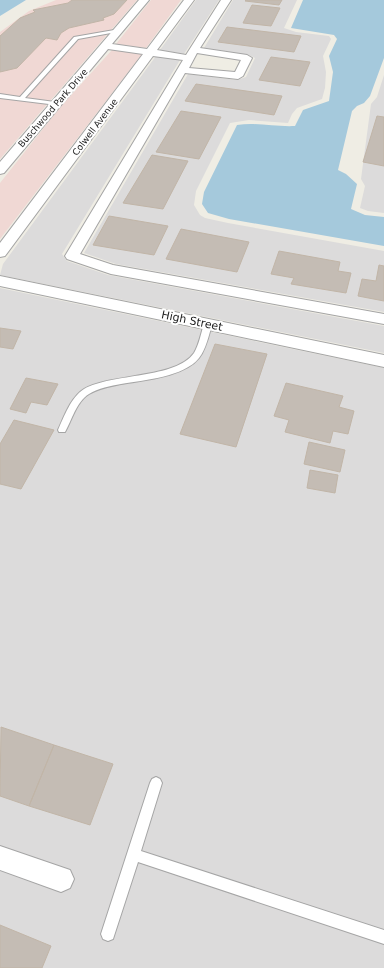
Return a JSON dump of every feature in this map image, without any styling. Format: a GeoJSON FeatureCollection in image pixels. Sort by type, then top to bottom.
{"type":"FeatureCollection","features":[{"type":"Feature","properties":{"kind":"street","name":"Buschwood Park Drive"},"geometry":{"type":"LineString","coordinates":[[0,170],[55,104],[107,46],[144,0]]}},
{"type":"Feature","properties":{"kind":"street","name":"Colwell Avenue"},"geometry":{"type":"LineString","coordinates":[[0,253],[189,0]]}},
{"type":"Feature","properties":{"kind":"street"},"geometry":{"type":"LineString","coordinates":[[226,0],[182,70],[72,256],[111,269],[384,319]]}},
{"type":"Feature","properties":{"kind":"street"},"geometry":{"type":"LineString","coordinates":[[107,46],[151,52],[248,58],[238,76],[182,70]]}},
{"type":"Feature","properties":{"kind":"street","name":"High Street"},"geometry":{"type":"LineString","coordinates":[[0,281],[384,361]]}},
{"type":"Feature","properties":{"kind":"street"},"geometry":{"type":"LineString","coordinates":[[0,858],[61,879]]}},
{"type":"Feature","properties":{"kind":"lane"},"geometry":{"type":"LineString","coordinates":[[21,100],[76,38],[120,30]]}},
{"type":"Feature","properties":{"kind":"lane"},"geometry":{"type":"LineString","coordinates":[[0,96],[55,104]]}},
{"type":"Feature","properties":{"kind":"lane"},"geometry":{"type":"LineString","coordinates":[[62,430],[73,408],[86,392],[115,382],[172,370],[187,364],[196,357],[208,324]]}},
{"type":"Feature","properties":{"kind":"lane"},"geometry":{"type":"LineString","coordinates":[[108,934],[156,783]]}},
{"type":"Feature","properties":{"kind":"lane"},"geometry":{"type":"LineString","coordinates":[[134,855],[384,937]]}},
{"type":"Feature","properties":{"kind":"shaded area"},"geometry":{"type":"Polygon","coordinates":[[[56,0],[137,0],[0,159],[0,32],[29,11],[56,0]]]}},
{"type":"Feature","properties":{"kind":"shaded area"},"geometry":{"type":"Polygon","coordinates":[[[151,0],[181,0],[146,48],[116,44],[151,0]]]}},
{"type":"Feature","properties":{"kind":"shaded area"},"geometry":{"type":"Polygon","coordinates":[[[196,0],[219,0],[184,54],[160,50],[196,0]]]}},
{"type":"Feature","properties":{"kind":"shaded area"},"geometry":{"type":"Polygon","coordinates":[[[233,0],[297,0],[284,28],[296,32],[329,36],[331,39],[323,56],[326,72],[325,88],[322,99],[297,108],[292,114],[288,123],[249,120],[230,123],[196,191],[194,205],[200,215],[205,218],[384,251],[384,312],[116,264],[84,253],[188,74],[237,80],[246,77],[255,58],[249,55],[204,48],[233,0]]]}},
{"type":"Feature","properties":{"kind":"shaded area"},"geometry":{"type":"Polygon","coordinates":[[[112,50],[142,54],[0,239],[0,183],[62,105],[112,50]]]}},
{"type":"Feature","properties":{"kind":"shaded area"},"geometry":{"type":"Polygon","coordinates":[[[156,56],[180,60],[62,254],[67,261],[108,275],[384,326],[384,353],[0,275],[3,264],[156,56]]]}},
{"type":"Feature","properties":{"kind":"shaded area"},"geometry":{"type":"Polygon","coordinates":[[[384,75],[384,213],[368,211],[360,208],[365,186],[361,179],[371,104],[377,97],[384,75]]]}},
{"type":"Feature","properties":{"kind":"shaded area"},"geometry":{"type":"Polygon","coordinates":[[[0,288],[384,368],[384,968],[0,968],[0,288]]]}},
{"type":"Feature","properties":{"kind":"water"},"geometry":{"type":"Polygon","coordinates":[[[0,0],[26,0],[0,16],[0,0]]]}},
{"type":"Feature","properties":{"kind":"water"},"geometry":{"type":"Polygon","coordinates":[[[303,0],[384,0],[384,58],[370,96],[364,103],[357,106],[352,111],[338,170],[346,174],[357,184],[351,209],[365,215],[384,217],[384,246],[229,219],[208,213],[202,204],[204,192],[237,125],[251,124],[295,126],[303,110],[329,101],[333,72],[329,56],[337,39],[334,35],[291,28],[303,0]]]}},
{"type":"Feature","properties":{"kind":"building"},"geometry":{"type":"Polygon","coordinates":[[[72,0],[127,0],[114,14],[103,18],[104,20],[69,28],[61,33],[57,40],[46,38],[17,68],[0,72],[0,36],[20,18],[35,12],[33,10],[68,3],[72,0]]]}},
{"type":"Feature","properties":{"kind":"building"},"geometry":{"type":"Polygon","coordinates":[[[282,0],[279,5],[245,1],[282,0]]]}},
{"type":"Feature","properties":{"kind":"building"},"geometry":{"type":"Polygon","coordinates":[[[252,5],[280,8],[271,26],[243,23],[252,5]]]}},
{"type":"Feature","properties":{"kind":"building"},"geometry":{"type":"Polygon","coordinates":[[[227,27],[301,36],[294,52],[218,42],[227,27]]]}},
{"type":"Feature","properties":{"kind":"building"},"geometry":{"type":"Polygon","coordinates":[[[271,57],[310,62],[300,86],[259,80],[271,57]]]}},
{"type":"Feature","properties":{"kind":"building"},"geometry":{"type":"Polygon","coordinates":[[[196,84],[282,96],[274,115],[185,101],[196,84]]]}},
{"type":"Feature","properties":{"kind":"building"},"geometry":{"type":"Polygon","coordinates":[[[181,111],[221,117],[199,159],[156,152],[181,111]]]}},
{"type":"Feature","properties":{"kind":"building"},"geometry":{"type":"Polygon","coordinates":[[[377,116],[384,117],[384,166],[363,162],[377,116]]]}},
{"type":"Feature","properties":{"kind":"building"},"geometry":{"type":"Polygon","coordinates":[[[152,155],[188,161],[163,209],[123,203],[152,155]]]}},
{"type":"Feature","properties":{"kind":"building"},"geometry":{"type":"Polygon","coordinates":[[[109,216],[168,226],[154,255],[93,245],[109,216]]]}},
{"type":"Feature","properties":{"kind":"building"},"geometry":{"type":"Polygon","coordinates":[[[181,229],[249,242],[237,272],[166,259],[181,229]]]}},
{"type":"Feature","properties":{"kind":"building"},"geometry":{"type":"Polygon","coordinates":[[[279,251],[340,262],[338,271],[351,273],[346,293],[291,284],[294,278],[271,274],[279,251]]]}},
{"type":"Feature","properties":{"kind":"building"},"geometry":{"type":"Polygon","coordinates":[[[379,265],[384,266],[384,301],[358,296],[362,279],[376,281],[379,265]]]}},
{"type":"Feature","properties":{"kind":"building"},"geometry":{"type":"Polygon","coordinates":[[[0,328],[21,331],[13,349],[0,347],[0,328]]]}},
{"type":"Feature","properties":{"kind":"building"},"geometry":{"type":"Polygon","coordinates":[[[215,344],[267,354],[236,447],[180,434],[215,344]]]}},
{"type":"Feature","properties":{"kind":"building"},"geometry":{"type":"Polygon","coordinates":[[[26,378],[58,384],[47,405],[31,402],[26,413],[10,409],[26,378]]]}},
{"type":"Feature","properties":{"kind":"building"},"geometry":{"type":"Polygon","coordinates":[[[286,383],[343,396],[339,407],[354,411],[348,434],[333,431],[330,443],[285,432],[289,420],[274,416],[286,383]]]}},
{"type":"Feature","properties":{"kind":"building"},"geometry":{"type":"Polygon","coordinates":[[[14,420],[54,430],[21,489],[0,484],[0,444],[14,420]]]}},
{"type":"Feature","properties":{"kind":"building"},"geometry":{"type":"Polygon","coordinates":[[[309,442],[345,450],[340,472],[304,464],[309,442]]]}},
{"type":"Feature","properties":{"kind":"building"},"geometry":{"type":"Polygon","coordinates":[[[310,470],[338,475],[335,493],[307,488],[310,470]]]}},
{"type":"Feature","properties":{"kind":"building"},"geometry":{"type":"Polygon","coordinates":[[[1,727],[54,745],[29,806],[0,796],[1,727]]]}},
{"type":"Feature","properties":{"kind":"building"},"geometry":{"type":"Polygon","coordinates":[[[54,745],[113,764],[90,825],[29,806],[54,745]]]}},
{"type":"Feature","properties":{"kind":"building"},"geometry":{"type":"Polygon","coordinates":[[[0,925],[51,946],[42,968],[0,968],[0,925]]]}}]}
